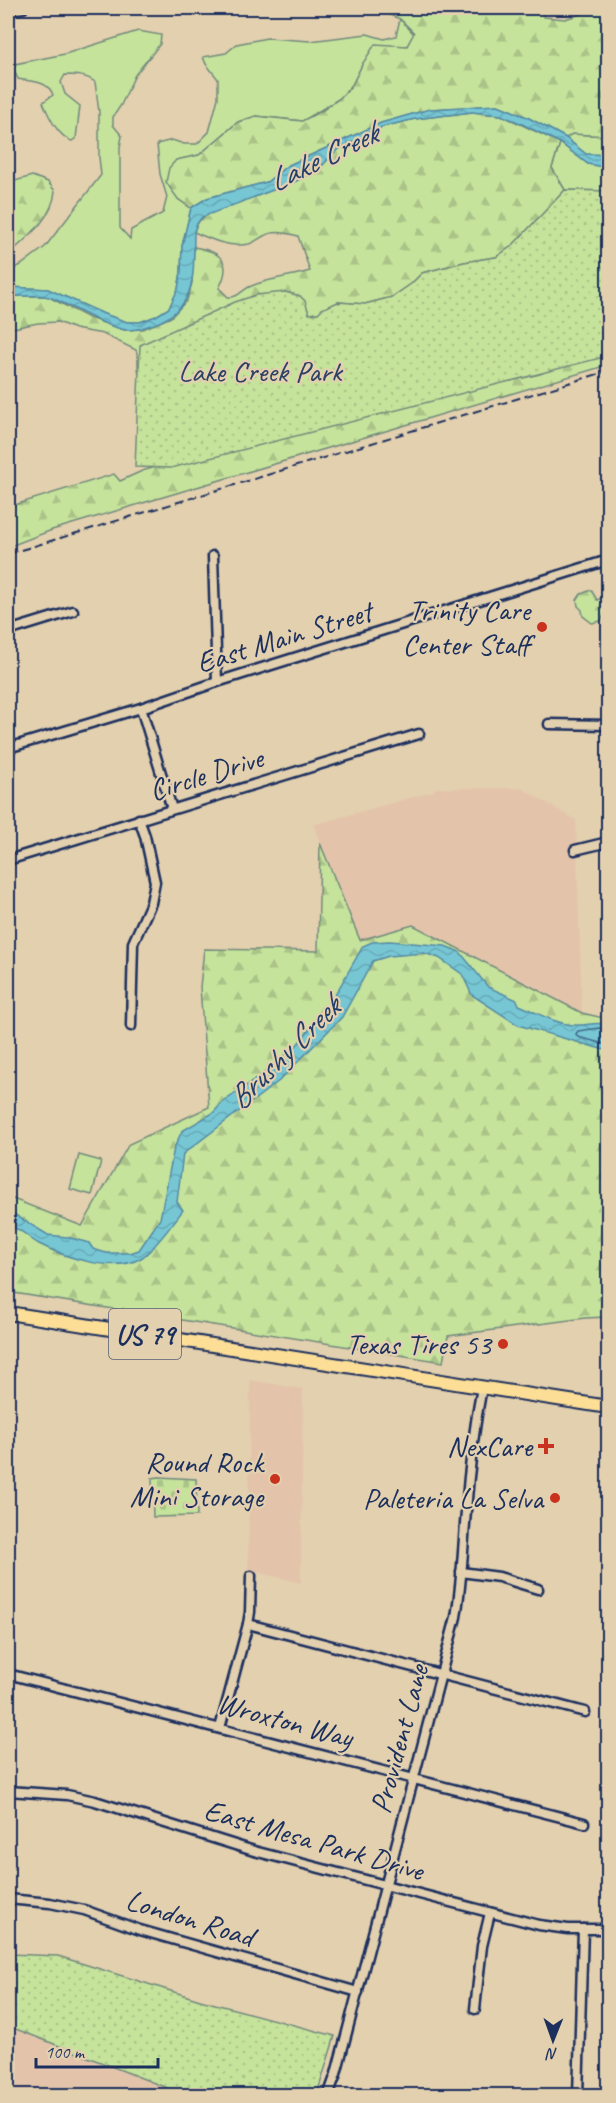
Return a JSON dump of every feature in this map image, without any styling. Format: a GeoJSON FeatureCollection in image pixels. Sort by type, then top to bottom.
{"type":"FeatureCollection","features":[{"type":"Feature","properties":{"kind":"highway","name":"US 79"},"geometry":{"type":"LineString","coordinates":[[8,1313],[609,1407]]}},
{"type":"Feature","properties":{"kind":"street"},"geometry":{"type":"LineString","coordinates":[[8,10],[23,8]]}},
{"type":"Feature","properties":{"kind":"street"},"geometry":{"type":"LineString","coordinates":[[213,556],[211,567],[217,682]]}},
{"type":"Feature","properties":{"kind":"street","name":"East Main Street"},"geometry":{"type":"LineString","coordinates":[[8,748],[609,560]]}},
{"type":"Feature","properties":{"kind":"street"},"geometry":{"type":"LineString","coordinates":[[8,630],[73,611]]}},
{"type":"Feature","properties":{"kind":"street"},"geometry":{"type":"LineString","coordinates":[[141,708],[172,809]]}},
{"type":"Feature","properties":{"kind":"street"},"geometry":{"type":"LineString","coordinates":[[549,724],[609,725]]}},
{"type":"Feature","properties":{"kind":"street","name":"Circle Drive"},"geometry":{"type":"LineString","coordinates":[[8,860],[419,734]]}},
{"type":"Feature","properties":{"kind":"street"},"geometry":{"type":"LineString","coordinates":[[131,1026],[133,943],[152,903],[155,882],[146,836],[139,819]]}},
{"type":"Feature","properties":{"kind":"street"},"geometry":{"type":"LineString","coordinates":[[575,850],[609,842]]}},
{"type":"Feature","properties":{"kind":"street","name":"Provident Lane"},"geometry":{"type":"LineString","coordinates":[[328,2096],[358,1992],[456,1617],[467,1497],[482,1387]]}},
{"type":"Feature","properties":{"kind":"street"},"geometry":{"type":"LineString","coordinates":[[461,1572],[499,1577],[538,1589]]}},
{"type":"Feature","properties":{"kind":"street"},"geometry":{"type":"LineString","coordinates":[[220,1728],[248,1624],[251,1576]]}},
{"type":"Feature","properties":{"kind":"street"},"geometry":{"type":"LineString","coordinates":[[248,1624],[585,1712]]}},
{"type":"Feature","properties":{"kind":"street","name":"Wroxton Way"},"geometry":{"type":"LineString","coordinates":[[8,1674],[584,1823]]}},
{"type":"Feature","properties":{"kind":"street","name":"East Mesa Park Drive"},"geometry":{"type":"LineString","coordinates":[[8,1791],[49,1793],[95,1801],[254,1851],[539,1925],[568,1929],[609,1929]]}},
{"type":"Feature","properties":{"kind":"street","name":"London Road"},"geometry":{"type":"LineString","coordinates":[[8,1899],[50,1903],[84,1910],[140,1930],[358,1992]]}},
{"type":"Feature","properties":{"kind":"street"},"geometry":{"type":"LineString","coordinates":[[475,2009],[482,1946],[490,1913]]}},
{"type":"Feature","properties":{"kind":"street"},"geometry":{"type":"LineString","coordinates":[[578,2096],[583,1929]]}},
{"type":"Feature","properties":{"kind":"shaded area"},"geometry":{"type":"Polygon","coordinates":[[[434,788],[521,788],[576,820],[582,1013],[413,925],[360,940],[313,825],[434,791],[434,788]]]}},
{"type":"Feature","properties":{"kind":"shaded area","name":"Round Rock Mini Storage"},"geometry":{"type":"Polygon","coordinates":[[[250,1380],[303,1389],[301,1583],[248,1570],[250,1380]]]}},
{"type":"Feature","properties":{"kind":"shaded area"},"geometry":{"type":"Polygon","coordinates":[[[8,2026],[185,2095],[8,2095],[8,2026]]]}},
{"type":"Feature","properties":{"kind":"green space"},"geometry":{"type":"Polygon","coordinates":[[[372,8],[538,8],[544,17],[565,19],[608,8],[608,136],[572,134],[566,138],[527,117],[498,105],[430,109],[381,123],[287,166],[267,182],[207,198],[191,208],[178,199],[166,182],[169,168],[176,160],[199,155],[238,122],[256,116],[302,121],[340,98],[352,85],[375,44],[407,46],[414,33],[400,19],[372,8]]]}},
{"type":"Feature","properties":{"kind":"green space"},"geometry":{"type":"Polygon","coordinates":[[[400,19],[414,34],[407,46],[394,46],[363,63],[352,85],[340,98],[303,121],[256,116],[238,122],[199,155],[177,160],[178,199],[191,208],[182,246],[178,289],[169,308],[140,322],[127,322],[48,289],[8,287],[8,271],[21,265],[45,247],[101,175],[99,112],[95,82],[77,75],[65,75],[61,82],[65,94],[80,106],[76,138],[72,141],[58,130],[45,107],[43,102],[53,95],[51,90],[43,84],[18,79],[14,70],[15,64],[65,54],[138,31],[161,35],[160,44],[135,75],[113,117],[113,125],[122,136],[120,228],[130,239],[131,230],[163,213],[167,197],[160,174],[157,144],[172,140],[184,144],[197,144],[209,132],[218,98],[218,79],[203,57],[226,53],[237,44],[267,38],[310,41],[367,34],[384,39],[396,36],[400,19]]]}},
{"type":"Feature","properties":{"kind":"green space"},"geometry":{"type":"Polygon","coordinates":[[[472,112],[501,115],[560,143],[552,168],[565,190],[512,246],[496,257],[464,262],[422,273],[392,297],[365,304],[338,302],[318,313],[308,314],[300,296],[285,292],[140,377],[136,350],[103,334],[75,329],[58,322],[8,329],[8,296],[47,296],[89,318],[124,330],[143,329],[171,317],[187,300],[192,283],[194,247],[211,251],[222,259],[225,271],[219,288],[228,297],[264,282],[310,271],[298,236],[273,233],[249,244],[235,245],[208,238],[194,232],[195,229],[200,221],[210,213],[294,182],[319,169],[337,150],[382,127],[415,119],[472,112]]]}},
{"type":"Feature","properties":{"kind":"green space"},"geometry":{"type":"Polygon","coordinates":[[[572,134],[608,136],[608,155],[586,154],[566,138],[572,134]]]}},
{"type":"Feature","properties":{"kind":"green space"},"geometry":{"type":"Polygon","coordinates":[[[560,143],[588,164],[608,168],[608,191],[565,190],[552,168],[560,143]]]}},
{"type":"Feature","properties":{"kind":"green space"},"geometry":{"type":"Polygon","coordinates":[[[32,176],[48,182],[55,191],[53,201],[38,227],[8,255],[8,183],[32,176]]]}},
{"type":"Feature","properties":{"kind":"green space","name":"Lake Creek Park"},"geometry":{"type":"Polygon","coordinates":[[[565,190],[608,191],[608,356],[171,468],[135,467],[140,345],[235,302],[256,295],[285,292],[300,296],[305,301],[309,314],[318,313],[338,302],[365,304],[392,297],[422,273],[464,262],[496,257],[512,246],[565,190]]]}},
{"type":"Feature","properties":{"kind":"green space"},"geometry":{"type":"Polygon","coordinates":[[[608,346],[608,365],[52,530],[8,547],[8,507],[114,474],[120,481],[166,464],[466,387],[540,374],[608,346]]]}},
{"type":"Feature","properties":{"kind":"green space"},"geometry":{"type":"Polygon","coordinates":[[[591,590],[597,600],[602,598],[607,609],[601,621],[592,623],[583,616],[577,600],[581,594],[591,590]]]}},
{"type":"Feature","properties":{"kind":"green space"},"geometry":{"type":"Polygon","coordinates":[[[320,843],[360,940],[413,925],[582,1013],[608,1019],[608,1317],[448,1336],[443,1362],[8,1292],[8,1197],[82,1226],[129,1144],[209,1107],[200,987],[204,949],[318,951],[320,843]]]}},
{"type":"Feature","properties":{"kind":"green space"},"geometry":{"type":"Polygon","coordinates":[[[79,1155],[101,1161],[92,1195],[70,1189],[79,1155]]]}},
{"type":"Feature","properties":{"kind":"green space"},"geometry":{"type":"Polygon","coordinates":[[[152,1478],[196,1479],[197,1516],[153,1517],[152,1478]]]}},
{"type":"Feature","properties":{"kind":"green space"},"geometry":{"type":"Polygon","coordinates":[[[8,1954],[58,1956],[200,2000],[335,2036],[316,2096],[185,2095],[8,2026],[8,1954]]]}},
{"type":"Feature","properties":{"kind":"water","name":"Lake Creek"},"geometry":{"type":"Polygon","coordinates":[[[498,105],[527,117],[566,138],[586,154],[608,155],[608,168],[588,164],[560,143],[501,115],[472,112],[415,119],[382,127],[337,150],[319,169],[294,182],[202,217],[194,232],[193,273],[187,297],[171,316],[157,323],[126,330],[102,322],[49,297],[8,296],[8,287],[48,289],[127,322],[140,322],[156,316],[169,308],[178,289],[182,246],[191,208],[207,198],[267,182],[287,166],[381,123],[430,109],[498,105]]]}},
{"type":"Feature","properties":{"kind":"water"},"geometry":{"type":"Polygon","coordinates":[[[390,941],[445,946],[460,952],[488,987],[517,1000],[519,1005],[553,1020],[574,1025],[599,1023],[608,1025],[608,1051],[518,1025],[472,995],[462,974],[439,958],[424,953],[389,956],[373,961],[342,1017],[279,1081],[183,1154],[177,1202],[183,1210],[157,1243],[141,1258],[130,1263],[117,1264],[89,1262],[49,1249],[24,1233],[8,1227],[8,1208],[15,1215],[48,1235],[89,1243],[93,1249],[106,1253],[130,1253],[139,1250],[160,1219],[174,1148],[182,1131],[213,1113],[223,1102],[263,1074],[297,1045],[331,1002],[363,946],[372,942],[390,941]]]}},
{"type":"Feature","properties":{"kind":"railway"},"geometry":{"type":"LineString","coordinates":[[8,554],[608,371]]}},
{"type":"Feature","properties":{"kind":"place","name":"Trinity Care Center Staff"},"geometry":{"type":"Point","coordinates":[542,627]}},
{"type":"Feature","properties":{"kind":"place","name":"Texas Tires 53"},"geometry":{"type":"Point","coordinates":[503,1344]}},
{"type":"Feature","properties":{"kind":"place","name":"NexCare"},"geometry":{"type":"Point","coordinates":[546,1446]}},
{"type":"Feature","properties":{"kind":"place","name":"Round Rock Mini Storage"},"geometry":{"type":"Point","coordinates":[275,1479]}},
{"type":"Feature","properties":{"kind":"place","name":"Paleteria La Selva"},"geometry":{"type":"Point","coordinates":[555,1498]}},
{"type":"Feature","properties":{"kind":"water label","name":"Brushy Creek"},"geometry":{"type":"Point","coordinates":[284,1053]}}]}
